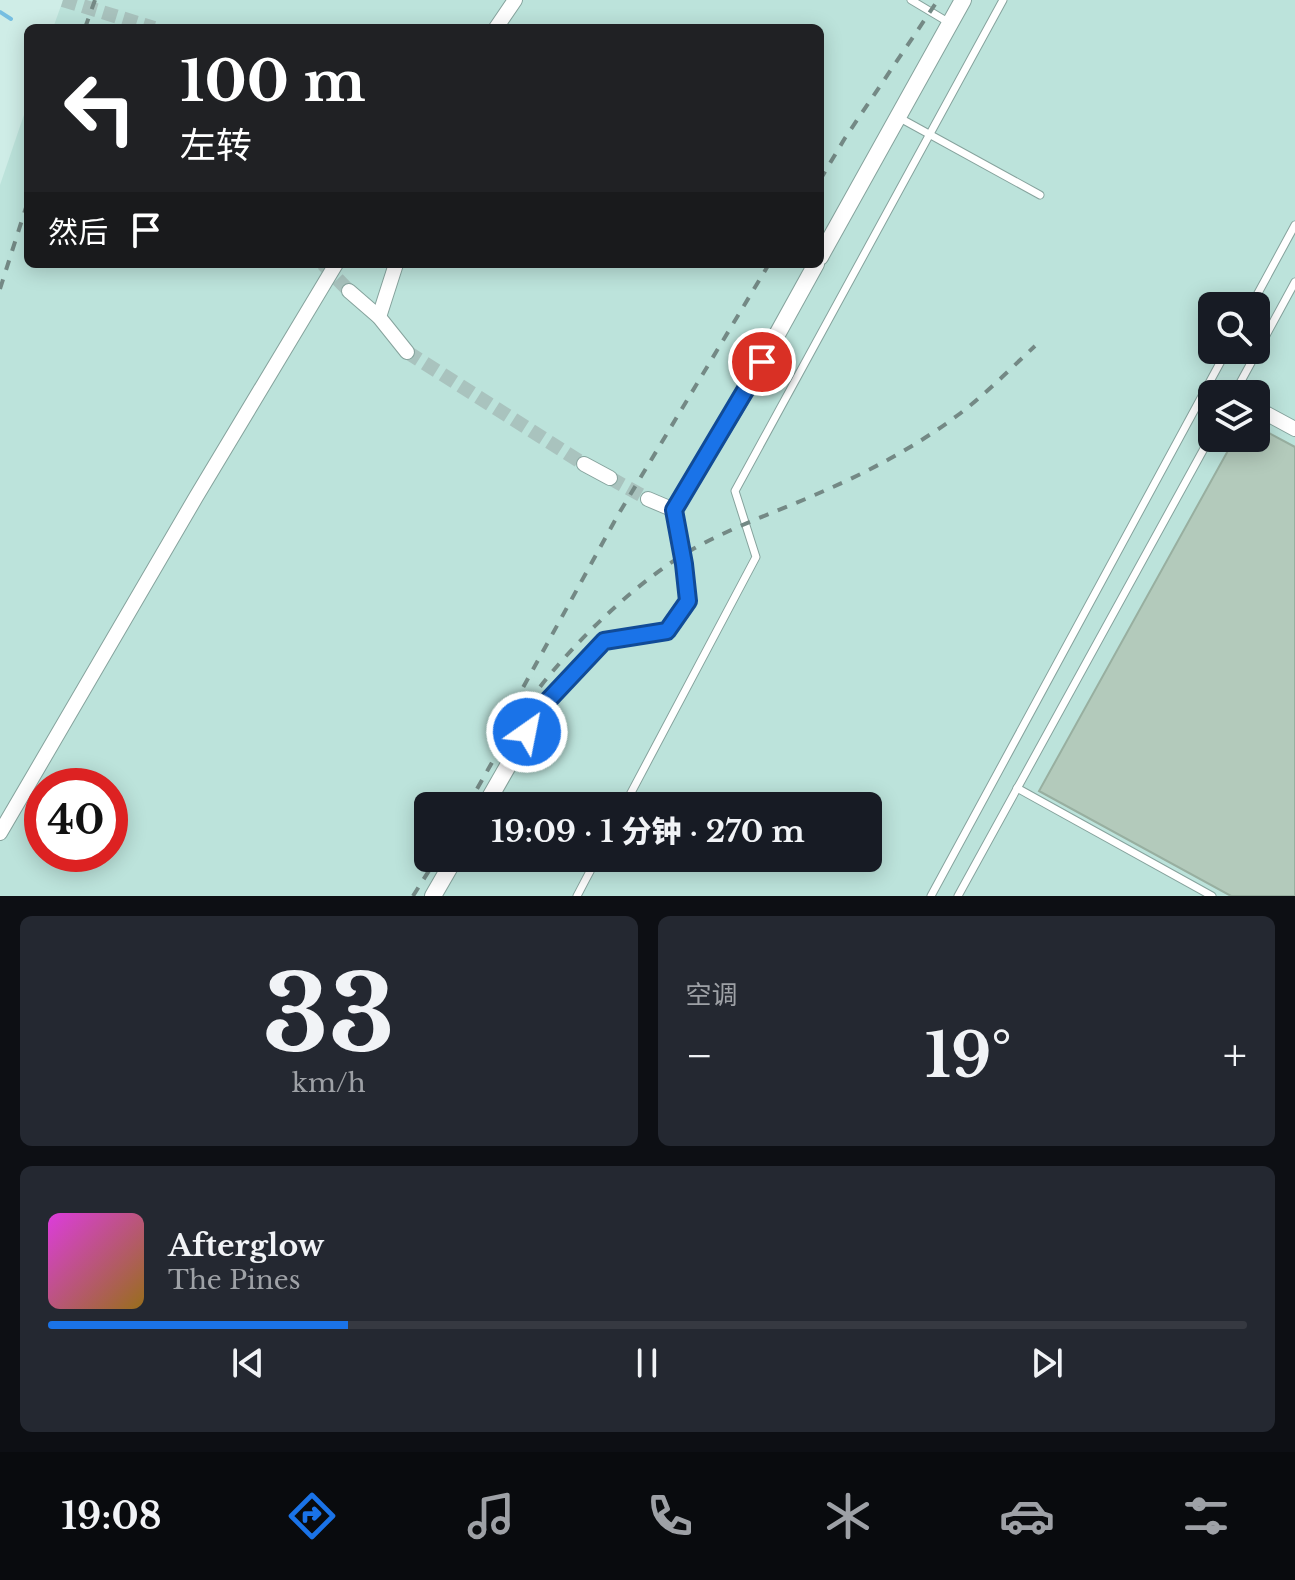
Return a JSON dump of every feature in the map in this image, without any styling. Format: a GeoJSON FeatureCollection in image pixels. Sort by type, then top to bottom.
{"type":"FeatureCollection","features":[{"type":"Feature","properties":{"kind":"street"},"geometry":{"type":"LineString","coordinates":[[499,24],[515,0]]}},
{"type":"Feature","properties":{"kind":"street"},"geometry":{"type":"LineString","coordinates":[[824,250],[963,0]]}},
{"type":"Feature","properties":{"kind":"street"},"geometry":{"type":"LineString","coordinates":[[0,833],[334,268]]}},
{"type":"Feature","properties":{"kind":"street"},"geometry":{"type":"LineString","coordinates":[[379,317],[395,268]]}},
{"type":"Feature","properties":{"kind":"street"},"geometry":{"type":"LineString","coordinates":[[493,792],[541,708],[604,641],[667,631],[688,601],[674,510],[748,387],[814,268]]}},
{"type":"Feature","properties":{"kind":"street"},"geometry":{"type":"LineString","coordinates":[[349,291],[379,317],[407,352]]}},
{"type":"Feature","properties":{"kind":"street"},"geometry":{"type":"LineString","coordinates":[[1270,416],[1295,429]]}},
{"type":"Feature","properties":{"kind":"street"},"geometry":{"type":"LineString","coordinates":[[584,464],[610,478]]}},
{"type":"Feature","properties":{"kind":"street"},"geometry":{"type":"LineString","coordinates":[[648,499],[674,510]]}},
{"type":"Feature","properties":{"kind":"street"},"geometry":{"type":"LineString","coordinates":[[433,896],[447,872]]}},
{"type":"Feature","properties":{"kind":"lane"},"geometry":{"type":"LineString","coordinates":[[911,0],[950,23]]}},
{"type":"Feature","properties":{"kind":"lane"},"geometry":{"type":"LineString","coordinates":[[631,792],[756,557],[735,491],[1003,0]]}},
{"type":"Feature","properties":{"kind":"lane"},"geometry":{"type":"LineString","coordinates":[[898,117],[1040,195]]}},
{"type":"Feature","properties":{"kind":"lane"},"geometry":{"type":"LineString","coordinates":[[1259,292],[1295,225]]}},
{"type":"Feature","properties":{"kind":"lane"},"geometry":{"type":"LineString","coordinates":[[1242,380],[1293,292],[1295,282]]}},
{"type":"Feature","properties":{"kind":"lane"},"geometry":{"type":"LineString","coordinates":[[931,896],[1219,364]]}},
{"type":"Feature","properties":{"kind":"lane"},"geometry":{"type":"LineString","coordinates":[[958,896],[1202,452]]}},
{"type":"Feature","properties":{"kind":"lane"},"geometry":{"type":"LineString","coordinates":[[1017,788],[1212,896]]}},
{"type":"Feature","properties":{"kind":"lane"},"geometry":{"type":"LineString","coordinates":[[577,896],[590,872]]}},
{"type":"Feature","properties":{"kind":"shaded area"},"geometry":{"type":"Polygon","coordinates":[[[63,0],[1295,0],[1295,896],[0,896],[0,185],[24,115],[24,268],[824,268],[824,24],[54,24],[63,0]]]}},
{"type":"Feature","properties":{"kind":"building"},"geometry":{"type":"Polygon","coordinates":[[[1270,434],[1295,447],[1295,896],[1231,896],[1039,791],[1227,452],[1270,452],[1270,434]]]}},
{"type":"Feature","properties":{"kind":"waterway"},"geometry":{"type":"LineString","coordinates":[[0,12],[11,19]]}},
{"type":"Feature","properties":{"kind":"tunnel"},"geometry":{"type":"LineString","coordinates":[[63,0],[141,24]]}},
{"type":"Feature","properties":{"kind":"tunnel"},"geometry":{"type":"LineString","coordinates":[[327,268],[349,291]]}},
{"type":"Feature","properties":{"kind":"tunnel"},"geometry":{"type":"LineString","coordinates":[[407,352],[584,464]]}},
{"type":"Feature","properties":{"kind":"tunnel"},"geometry":{"type":"LineString","coordinates":[[610,478],[648,499]]}},
{"type":"Feature","properties":{"kind":"railway"},"geometry":{"type":"LineString","coordinates":[[86,24],[95,0]]}},
{"type":"Feature","properties":{"kind":"railway"},"geometry":{"type":"LineString","coordinates":[[824,173],[938,0]]}},
{"type":"Feature","properties":{"kind":"railway"},"geometry":{"type":"LineString","coordinates":[[0,289],[24,214]]}},
{"type":"Feature","properties":{"kind":"railway"},"geometry":{"type":"LineString","coordinates":[[504,722],[618,515],[767,268]]}},
{"type":"Feature","properties":{"kind":"railway"},"geometry":{"type":"LineString","coordinates":[[475,792],[540,687],[591,630],[652,576],[709,540],[843,482],[911,447],[968,407],[1035,346]]}},
{"type":"Feature","properties":{"kind":"railway"},"geometry":{"type":"LineString","coordinates":[[413,896],[428,872]]}},
{"type":"Feature","properties":{"kind":"route"},"geometry":{"type":"LineString","coordinates":[[527,732],[541,708],[604,641],[667,631],[688,601],[674,510],[762,362]]}}]}
